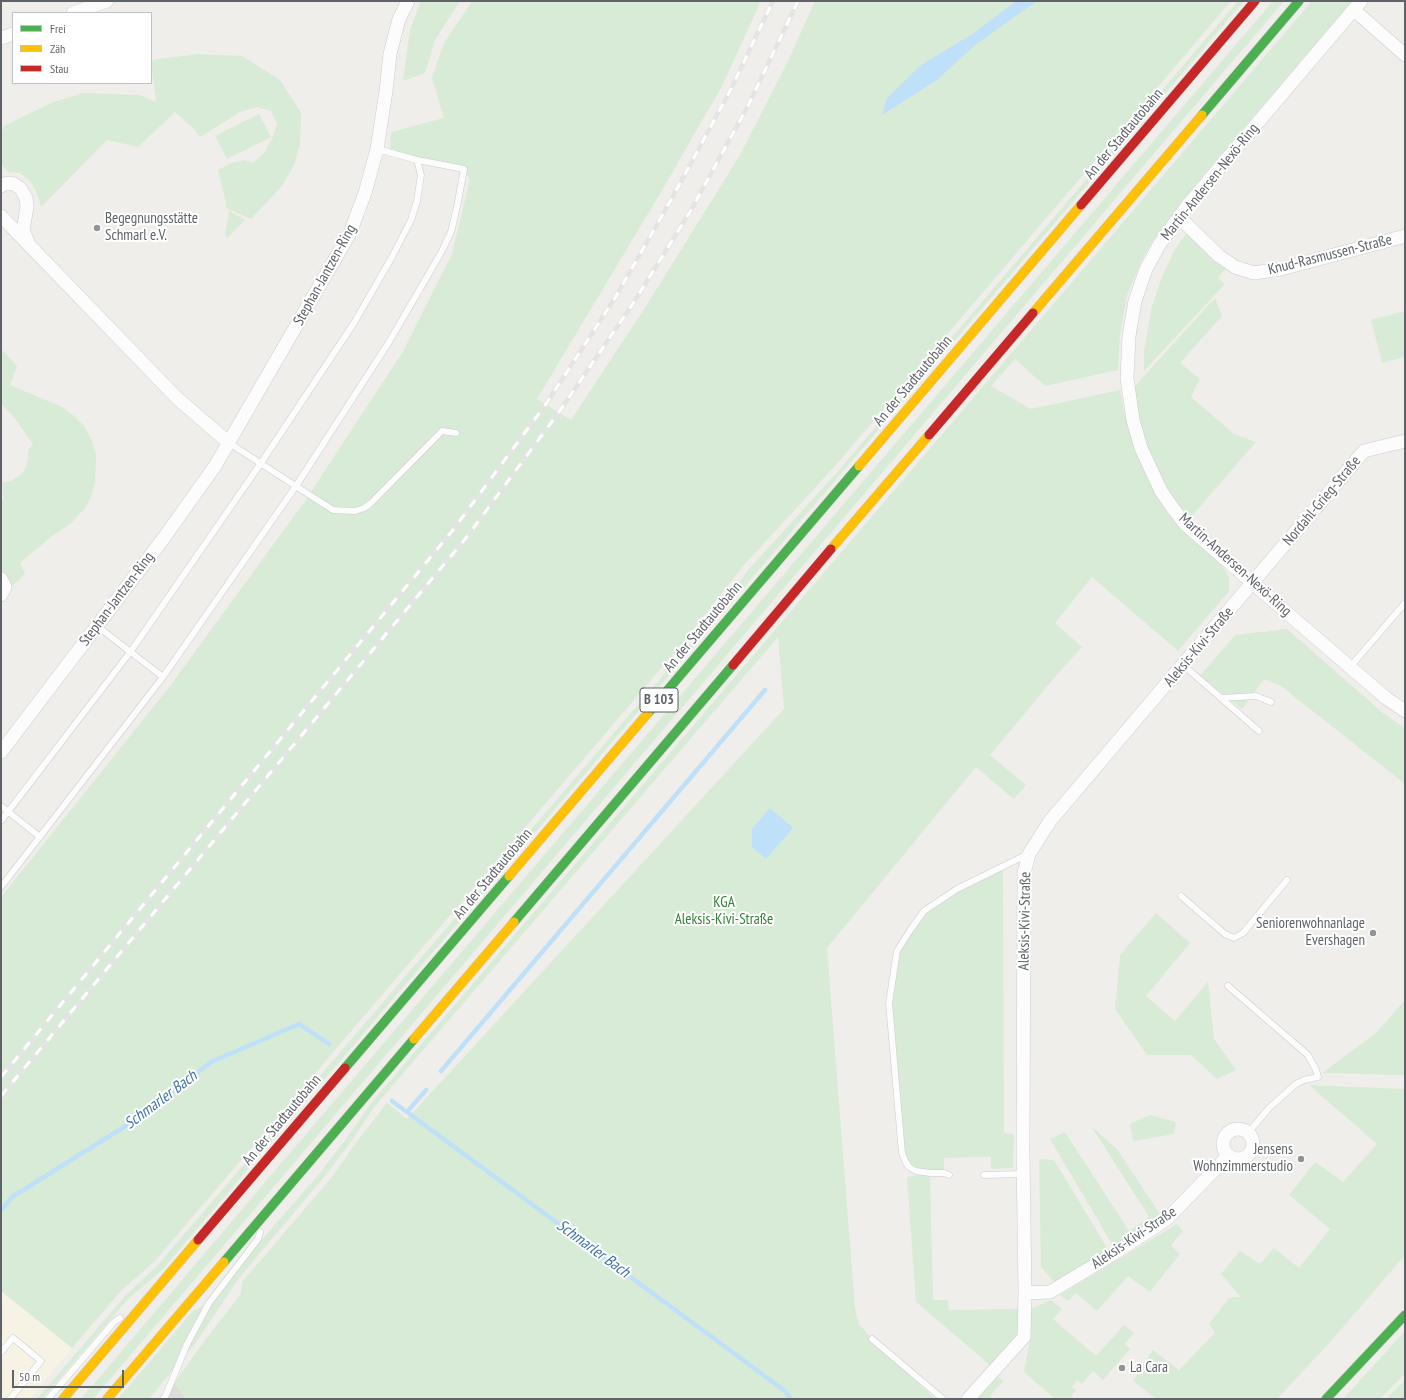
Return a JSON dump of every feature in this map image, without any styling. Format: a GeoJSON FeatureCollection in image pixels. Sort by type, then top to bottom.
{"type":"FeatureCollection","features":[{"type":"Feature","properties":{"kind":"main road","name":"An der Stadtautobahn"},"geometry":{"type":"LineString","coordinates":[[63,1399],[1255,1]]}},
{"type":"Feature","properties":{"kind":"main road","name":"B 103"},"geometry":{"type":"LineString","coordinates":[[107,1399],[265,1216],[1299,1]]}},
{"type":"Feature","properties":{"kind":"main road"},"geometry":{"type":"LineString","coordinates":[[1326,1399],[1405,1315]]}},
{"type":"Feature","properties":{"kind":"street"},"geometry":{"type":"LineString","coordinates":[[76,12],[107,1]]}},
{"type":"Feature","properties":{"kind":"street","name":"Stephan-Jantzen-Ring"},"geometry":{"type":"LineString","coordinates":[[1,752],[188,505],[215,466],[350,233],[365,193],[377,149],[390,54],[399,18],[408,1]]}},
{"type":"Feature","properties":{"kind":"street"},"geometry":{"type":"LineString","coordinates":[[1358,6],[1405,55]]}},
{"type":"Feature","properties":{"kind":"street","name":"Martin-Andersen-Nexö-Ring"},"geometry":{"type":"LineString","coordinates":[[1358,6],[1219,168],[1179,217],[1159,245],[1146,269],[1135,301],[1129,336],[1127,378],[1133,420],[1141,448],[1161,491],[1186,524],[1386,698],[1405,711]]}},
{"type":"Feature","properties":{"kind":"street"},"geometry":{"type":"LineString","coordinates":[[1,38],[12,34]]}},
{"type":"Feature","properties":{"kind":"street"},"geometry":{"type":"LineString","coordinates":[[1,186],[7,183],[14,184],[21,189],[26,198],[27,207],[23,230],[30,246]]}},
{"type":"Feature","properties":{"kind":"street"},"geometry":{"type":"LineString","coordinates":[[1,216],[177,398],[229,443]]}},
{"type":"Feature","properties":{"kind":"street","name":"Knud-Rasmussen-Straße"},"geometry":{"type":"LineString","coordinates":[[1179,217],[1219,256],[1235,268],[1254,273],[1281,269],[1405,236]]}},
{"type":"Feature","properties":{"kind":"street","name":"Nordahl-Grieg-Straße"},"geometry":{"type":"LineString","coordinates":[[1253,583],[1364,451],[1405,440]]}},
{"type":"Feature","properties":{"kind":"street"},"geometry":{"type":"LineString","coordinates":[[1,579],[5,587],[1,595]]}},
{"type":"Feature","properties":{"kind":"street","name":"Aleksis-Kivi-Straße"},"geometry":{"type":"LineString","coordinates":[[968,1399],[1024,1337],[1024,873],[1029,854],[1050,821],[1253,583]]}},
{"type":"Feature","properties":{"kind":"street"},"geometry":{"type":"LineString","coordinates":[[1239,1129],[1248,1133],[1253,1142],[1253,1148],[1247,1156],[1238,1160],[1228,1156],[1223,1148],[1226,1134],[1239,1129]]}},
{"type":"Feature","properties":{"kind":"street","name":"Aleksis-Kivi-Straße"},"geometry":{"type":"LineString","coordinates":[[1025,1292],[1050,1292],[1115,1253],[1167,1219],[1228,1156]]}},
{"type":"Feature","properties":{"kind":"lane"},"geometry":{"type":"LineString","coordinates":[[1,888],[163,677],[296,486],[389,342],[442,251],[451,232],[464,169],[417,160],[377,149]]}},
{"type":"Feature","properties":{"kind":"lane"},"geometry":{"type":"LineString","coordinates":[[1,821],[131,651],[262,464],[354,323],[392,257],[418,201],[421,175],[417,160]]}},
{"type":"Feature","properties":{"kind":"lane"},"geometry":{"type":"LineString","coordinates":[[229,443],[333,510],[355,511],[364,508],[370,503],[442,431],[456,433]]}},
{"type":"Feature","properties":{"kind":"lane"},"geometry":{"type":"LineString","coordinates":[[1350,667],[1405,603]]}},
{"type":"Feature","properties":{"kind":"lane"},"geometry":{"type":"LineString","coordinates":[[97,626],[163,677]]}},
{"type":"Feature","properties":{"kind":"lane"},"geometry":{"type":"LineString","coordinates":[[1183,665],[1259,731]]}},
{"type":"Feature","properties":{"kind":"lane"},"geometry":{"type":"LineString","coordinates":[[1222,698],[1256,696],[1270,702]]}},
{"type":"Feature","properties":{"kind":"lane"},"geometry":{"type":"LineString","coordinates":[[1,806],[40,837]]}},
{"type":"Feature","properties":{"kind":"lane"},"geometry":{"type":"LineString","coordinates":[[949,1175],[944,1173],[916,1171],[909,1167],[902,1153],[889,1003],[897,951],[924,911],[957,889],[1029,854]]}},
{"type":"Feature","properties":{"kind":"lane"},"geometry":{"type":"LineString","coordinates":[[1181,896],[1225,934],[1234,938],[1243,932],[1287,880]]}},
{"type":"Feature","properties":{"kind":"lane"},"geometry":{"type":"LineString","coordinates":[[1228,986],[1308,1055],[1318,1077],[1304,1080],[1296,1084],[1270,1107],[1248,1133]]}},
{"type":"Feature","properties":{"kind":"lane"},"geometry":{"type":"LineString","coordinates":[[984,1175],[1023,1174]]}},
{"type":"Feature","properties":{"kind":"lane"},"geometry":{"type":"LineString","coordinates":[[165,1398],[187,1344],[208,1303],[258,1240],[265,1216]]}},
{"type":"Feature","properties":{"kind":"lane"},"geometry":{"type":"LineString","coordinates":[[131,1309],[154,1291]]}},
{"type":"Feature","properties":{"kind":"lane"},"geometry":{"type":"LineString","coordinates":[[48,1399],[114,1322],[126,1313]]}},
{"type":"Feature","properties":{"kind":"lane"},"geometry":{"type":"LineString","coordinates":[[1,1352],[13,1338],[41,1361],[10,1399]]}},
{"type":"Feature","properties":{"kind":"lane"},"geometry":{"type":"LineString","coordinates":[[872,1339],[943,1399]]}},
{"type":"Feature","properties":{"kind":"shaded area"},"geometry":{"type":"Polygon","coordinates":[[[1,1291],[72,1348],[30,1399],[1,1399],[1,1291]]]}},
{"type":"Feature","properties":{"kind":"shaded area"},"geometry":{"type":"Polygon","coordinates":[[[173,1379],[186,1399],[163,1399],[173,1379]]]}},
{"type":"Feature","properties":{"kind":"green space"},"geometry":{"type":"Polygon","coordinates":[[[421,1],[460,1],[435,40],[425,73],[403,81],[410,30],[421,1]]]}},
{"type":"Feature","properties":{"kind":"green space"},"geometry":{"type":"Polygon","coordinates":[[[473,1],[761,1],[722,86],[661,192],[537,399],[571,420],[646,306],[740,155],[789,59],[815,1],[1231,1],[836,465],[744,565],[686,639],[154,1262],[121,1291],[72,1348],[1,1291],[1,897],[170,686],[305,501],[402,353],[452,254],[470,179],[464,169],[390,153],[391,132],[444,118],[432,78],[444,43],[473,1]]]}},
{"type":"Feature","properties":{"kind":"green space"},"geometry":{"type":"Polygon","coordinates":[[[1238,1],[1244,1],[161,1271],[128,1299],[42,1399],[37,1399],[125,1296],[157,1266],[690,644],[749,569],[840,469],[1238,1]]]}},
{"type":"Feature","properties":{"kind":"green space"},"geometry":{"type":"Polygon","coordinates":[[[1273,1],[1284,1],[93,1399],[81,1399],[278,1167],[1273,1]]]}},
{"type":"Feature","properties":{"kind":"green space","name":"KGA Aleksis-Kivi-Straße"},"geometry":{"type":"Polygon","coordinates":[[[1312,1],[1352,1],[1212,165],[1152,242],[1140,264],[1127,295],[1120,335],[1118,370],[1045,386],[1015,359],[991,386],[1031,409],[1120,390],[1126,420],[1182,527],[1224,568],[1229,578],[1229,591],[1178,651],[1092,577],[1055,623],[1082,647],[1054,678],[990,755],[1026,785],[1014,799],[976,767],[827,948],[855,1309],[859,1324],[872,1339],[935,1399],[186,1399],[175,1382],[202,1344],[241,1294],[242,1282],[332,1177],[355,1144],[387,1103],[407,1119],[784,709],[778,637],[375,1106],[350,1143],[324,1177],[239,1278],[197,1341],[149,1399],[118,1399],[193,1311],[209,1303],[234,1274],[320,1173],[372,1102],[1312,1]]]}},
{"type":"Feature","properties":{"kind":"green space"},"geometry":{"type":"Polygon","coordinates":[[[199,54],[242,56],[280,80],[301,113],[300,144],[295,163],[282,186],[251,219],[226,208],[218,170],[231,163],[245,160],[253,163],[264,153],[272,139],[277,124],[271,111],[258,107],[240,112],[200,137],[193,128],[175,112],[138,147],[107,140],[41,207],[37,193],[30,181],[20,173],[8,172],[1,164],[1,134],[4,126],[51,103],[83,93],[140,95],[156,102],[152,60],[199,54]]]}},
{"type":"Feature","properties":{"kind":"green space"},"geometry":{"type":"Polygon","coordinates":[[[259,114],[271,137],[227,159],[215,136],[259,114]]]}},
{"type":"Feature","properties":{"kind":"green space"},"geometry":{"type":"Polygon","coordinates":[[[229,211],[245,220],[227,238],[225,236],[229,211]]]}},
{"type":"Feature","properties":{"kind":"green space"},"geometry":{"type":"Polygon","coordinates":[[[1188,231],[1226,268],[1218,278],[1225,284],[1144,371],[1144,351],[1152,306],[1162,277],[1175,249],[1188,231]]]}},
{"type":"Feature","properties":{"kind":"green space"},"geometry":{"type":"Polygon","coordinates":[[[1215,298],[1222,316],[1180,363],[1200,379],[1191,397],[1234,434],[1256,442],[1185,524],[1161,491],[1129,395],[1143,377],[1215,298]]]}},
{"type":"Feature","properties":{"kind":"green space"},"geometry":{"type":"Polygon","coordinates":[[[1405,311],[1405,357],[1382,363],[1371,320],[1405,311]]]}},
{"type":"Feature","properties":{"kind":"green space"},"geometry":{"type":"Polygon","coordinates":[[[1,349],[17,366],[10,385],[62,407],[74,416],[85,427],[92,441],[96,455],[95,483],[86,507],[70,524],[52,536],[20,563],[25,574],[11,587],[1,576],[1,499],[4,501],[2,483],[11,481],[22,474],[28,459],[28,450],[33,444],[13,416],[1,404],[1,349]]]}},
{"type":"Feature","properties":{"kind":"green space"},"geometry":{"type":"Polygon","coordinates":[[[1287,629],[1383,713],[1405,728],[1405,784],[1281,686],[1264,679],[1242,709],[1200,676],[1235,635],[1287,629]]]}},
{"type":"Feature","properties":{"kind":"green space"},"geometry":{"type":"Polygon","coordinates":[[[1003,866],[1004,1133],[1014,1134],[1013,1168],[991,1169],[991,1157],[944,1158],[944,1173],[916,1171],[905,1161],[889,1003],[897,951],[924,911],[1003,866]]]}},
{"type":"Feature","properties":{"kind":"green space"},"geometry":{"type":"Polygon","coordinates":[[[1156,913],[1190,943],[1146,996],[1175,1021],[1208,982],[1214,1039],[1236,1070],[1217,1079],[1191,1055],[1147,1055],[1115,1009],[1120,955],[1156,913]]]}},
{"type":"Feature","properties":{"kind":"green space"},"geometry":{"type":"Polygon","coordinates":[[[1405,1000],[1405,1075],[1322,1073],[1376,1033],[1405,1000]]]}},
{"type":"Feature","properties":{"kind":"green space"},"geometry":{"type":"Polygon","coordinates":[[[1309,1085],[1405,1089],[1405,1255],[1332,1340],[1277,1399],[1156,1399],[1133,1381],[1153,1350],[1179,1370],[1215,1333],[1209,1324],[1229,1298],[1241,1297],[1221,1274],[1240,1251],[1260,1264],[1274,1248],[1299,1268],[1330,1229],[1289,1195],[1315,1162],[1343,1182],[1377,1144],[1309,1085]]]}},
{"type":"Feature","properties":{"kind":"green space"},"geometry":{"type":"Polygon","coordinates":[[[1150,1115],[1176,1122],[1174,1134],[1133,1141],[1130,1124],[1150,1115]]]}},
{"type":"Feature","properties":{"kind":"green space"},"geometry":{"type":"Polygon","coordinates":[[[1092,1127],[1117,1149],[1163,1219],[1115,1249],[1050,1139],[1065,1132],[1129,1231],[1149,1217],[1092,1127]]]}},
{"type":"Feature","properties":{"kind":"green space"},"geometry":{"type":"Polygon","coordinates":[[[1039,1159],[1054,1160],[1109,1251],[1054,1282],[1041,1267],[1039,1159]]]}},
{"type":"Feature","properties":{"kind":"green space"},"geometry":{"type":"Polygon","coordinates":[[[923,1174],[930,1177],[933,1300],[948,1300],[949,1310],[1021,1309],[1020,1331],[1016,1338],[991,1366],[916,1302],[907,1177],[923,1174]]]}},
{"type":"Feature","properties":{"kind":"green space"},"geometry":{"type":"Polygon","coordinates":[[[1177,1224],[1183,1231],[1171,1245],[1180,1254],[1150,1292],[1128,1276],[1097,1311],[1076,1293],[1068,1301],[1060,1295],[1177,1224]]]}},
{"type":"Feature","properties":{"kind":"green space"},"geometry":{"type":"Polygon","coordinates":[[[1051,1300],[1062,1309],[1053,1319],[1096,1356],[1124,1325],[1134,1333],[1125,1344],[1130,1349],[1103,1380],[1093,1371],[1082,1384],[1077,1380],[1072,1387],[1076,1390],[1071,1396],[1075,1399],[1055,1399],[1024,1372],[1029,1345],[1029,1310],[1051,1300]]]}},
{"type":"Feature","properties":{"kind":"green space"},"geometry":{"type":"Polygon","coordinates":[[[1405,1331],[1405,1374],[1380,1399],[1343,1399],[1405,1331]]]}},
{"type":"Feature","properties":{"kind":"green space"},"geometry":{"type":"Polygon","coordinates":[[[994,1377],[998,1377],[1003,1381],[990,1396],[994,1399],[976,1399],[994,1377]]]}},
{"type":"Feature","properties":{"kind":"green space"},"geometry":{"type":"Polygon","coordinates":[[[1405,1379],[1405,1399],[1386,1399],[1404,1381],[1405,1379]]]}},
{"type":"Feature","properties":{"kind":"water"},"geometry":{"type":"Polygon","coordinates":[[[1016,1],[1037,1],[975,45],[937,80],[882,115],[887,98],[921,65],[974,33],[1016,1]]]}},
{"type":"Feature","properties":{"kind":"water"},"geometry":{"type":"Polygon","coordinates":[[[770,808],[793,828],[766,859],[752,847],[752,829],[770,808]]]}},
{"type":"Feature","properties":{"kind":"waterway"},"geometry":{"type":"LineString","coordinates":[[441,1071],[765,690]]}},
{"type":"Feature","properties":{"kind":"waterway","name":"Schmarler Bach"},"geometry":{"type":"LineString","coordinates":[[1,1210],[12,1197],[143,1115],[211,1062],[299,1024],[329,1044]]}},
{"type":"Feature","properties":{"kind":"waterway"},"geometry":{"type":"LineString","coordinates":[[407,1112],[426,1090]]}},
{"type":"Feature","properties":{"kind":"waterway","name":"Schmarler Bach"},"geometry":{"type":"LineString","coordinates":[[392,1101],[785,1391],[791,1399]]}},
{"type":"Feature","properties":{"kind":"tram line"},"geometry":{"type":"LineString","coordinates":[[1357,1399],[1405,1351]]}},
{"type":"Feature","properties":{"kind":"tram line"},"geometry":{"type":"LineString","coordinates":[[1370,1399],[1405,1364]]}},
{"type":"Feature","properties":{"kind":"railway"},"geometry":{"type":"LineString","coordinates":[[1,1077],[453,530],[546,404],[615,298],[671,200],[730,91],[773,1]]}},
{"type":"Feature","properties":{"kind":"railway"},"geometry":{"type":"LineString","coordinates":[[1,1096],[466,538],[559,412],[632,305],[690,212],[748,106],[798,1]]}},
{"type":"Feature","properties":{"kind":"traffic: fast"},"geometry":{"type":"LineString","coordinates":[[1202,115],[1299,1]]}},
{"type":"Feature","properties":{"kind":"traffic: fast"},"geometry":{"type":"LineString","coordinates":[[648,713],[859,466]]}},
{"type":"Feature","properties":{"kind":"traffic: fast"},"geometry":{"type":"LineString","coordinates":[[514,922],[733,665]]}},
{"type":"Feature","properties":{"kind":"traffic: fast"},"geometry":{"type":"LineString","coordinates":[[345,1068],[509,876]]}},
{"type":"Feature","properties":{"kind":"traffic: fast"},"geometry":{"type":"LineString","coordinates":[[224,1262],[414,1039]]}},
{"type":"Feature","properties":{"kind":"traffic: fast"},"geometry":{"type":"LineString","coordinates":[[1326,1399],[1405,1315]]}},
{"type":"Feature","properties":{"kind":"traffic: slow"},"geometry":{"type":"LineString","coordinates":[[1033,313],[1202,115]]}},
{"type":"Feature","properties":{"kind":"traffic: slow"},"geometry":{"type":"LineString","coordinates":[[859,466],[1081,205]]}},
{"type":"Feature","properties":{"kind":"traffic: slow"},"geometry":{"type":"LineString","coordinates":[[831,549],[929,435]]}},
{"type":"Feature","properties":{"kind":"traffic: slow"},"geometry":{"type":"LineString","coordinates":[[509,876],[648,713]]}},
{"type":"Feature","properties":{"kind":"traffic: slow"},"geometry":{"type":"LineString","coordinates":[[414,1039],[514,922]]}},
{"type":"Feature","properties":{"kind":"traffic: slow"},"geometry":{"type":"LineString","coordinates":[[63,1399],[198,1240]]}},
{"type":"Feature","properties":{"kind":"traffic: slow"},"geometry":{"type":"LineString","coordinates":[[107,1399],[224,1262]]}},
{"type":"Feature","properties":{"kind":"traffic: jam"},"geometry":{"type":"LineString","coordinates":[[1081,205],[1255,1]]}},
{"type":"Feature","properties":{"kind":"traffic: jam"},"geometry":{"type":"LineString","coordinates":[[929,435],[1033,313]]}},
{"type":"Feature","properties":{"kind":"traffic: jam"},"geometry":{"type":"LineString","coordinates":[[733,665],[831,549]]}},
{"type":"Feature","properties":{"kind":"traffic: jam"},"geometry":{"type":"LineString","coordinates":[[198,1240],[345,1068]]}},
{"type":"Feature","properties":{"kind":"place","name":"Begegnungsstätte Schmarl e.V."},"geometry":{"type":"Point","coordinates":[97,228]}},
{"type":"Feature","properties":{"kind":"place","name":"Seniorenwohnanlage Evershagen"},"geometry":{"type":"Point","coordinates":[1373,933]}},
{"type":"Feature","properties":{"kind":"place","name":"Jensens Wohnzimmerstudio"},"geometry":{"type":"Point","coordinates":[1301,1159]}},
{"type":"Feature","properties":{"kind":"place","name":"La Cara"},"geometry":{"type":"Point","coordinates":[1122,1368]}}]}
